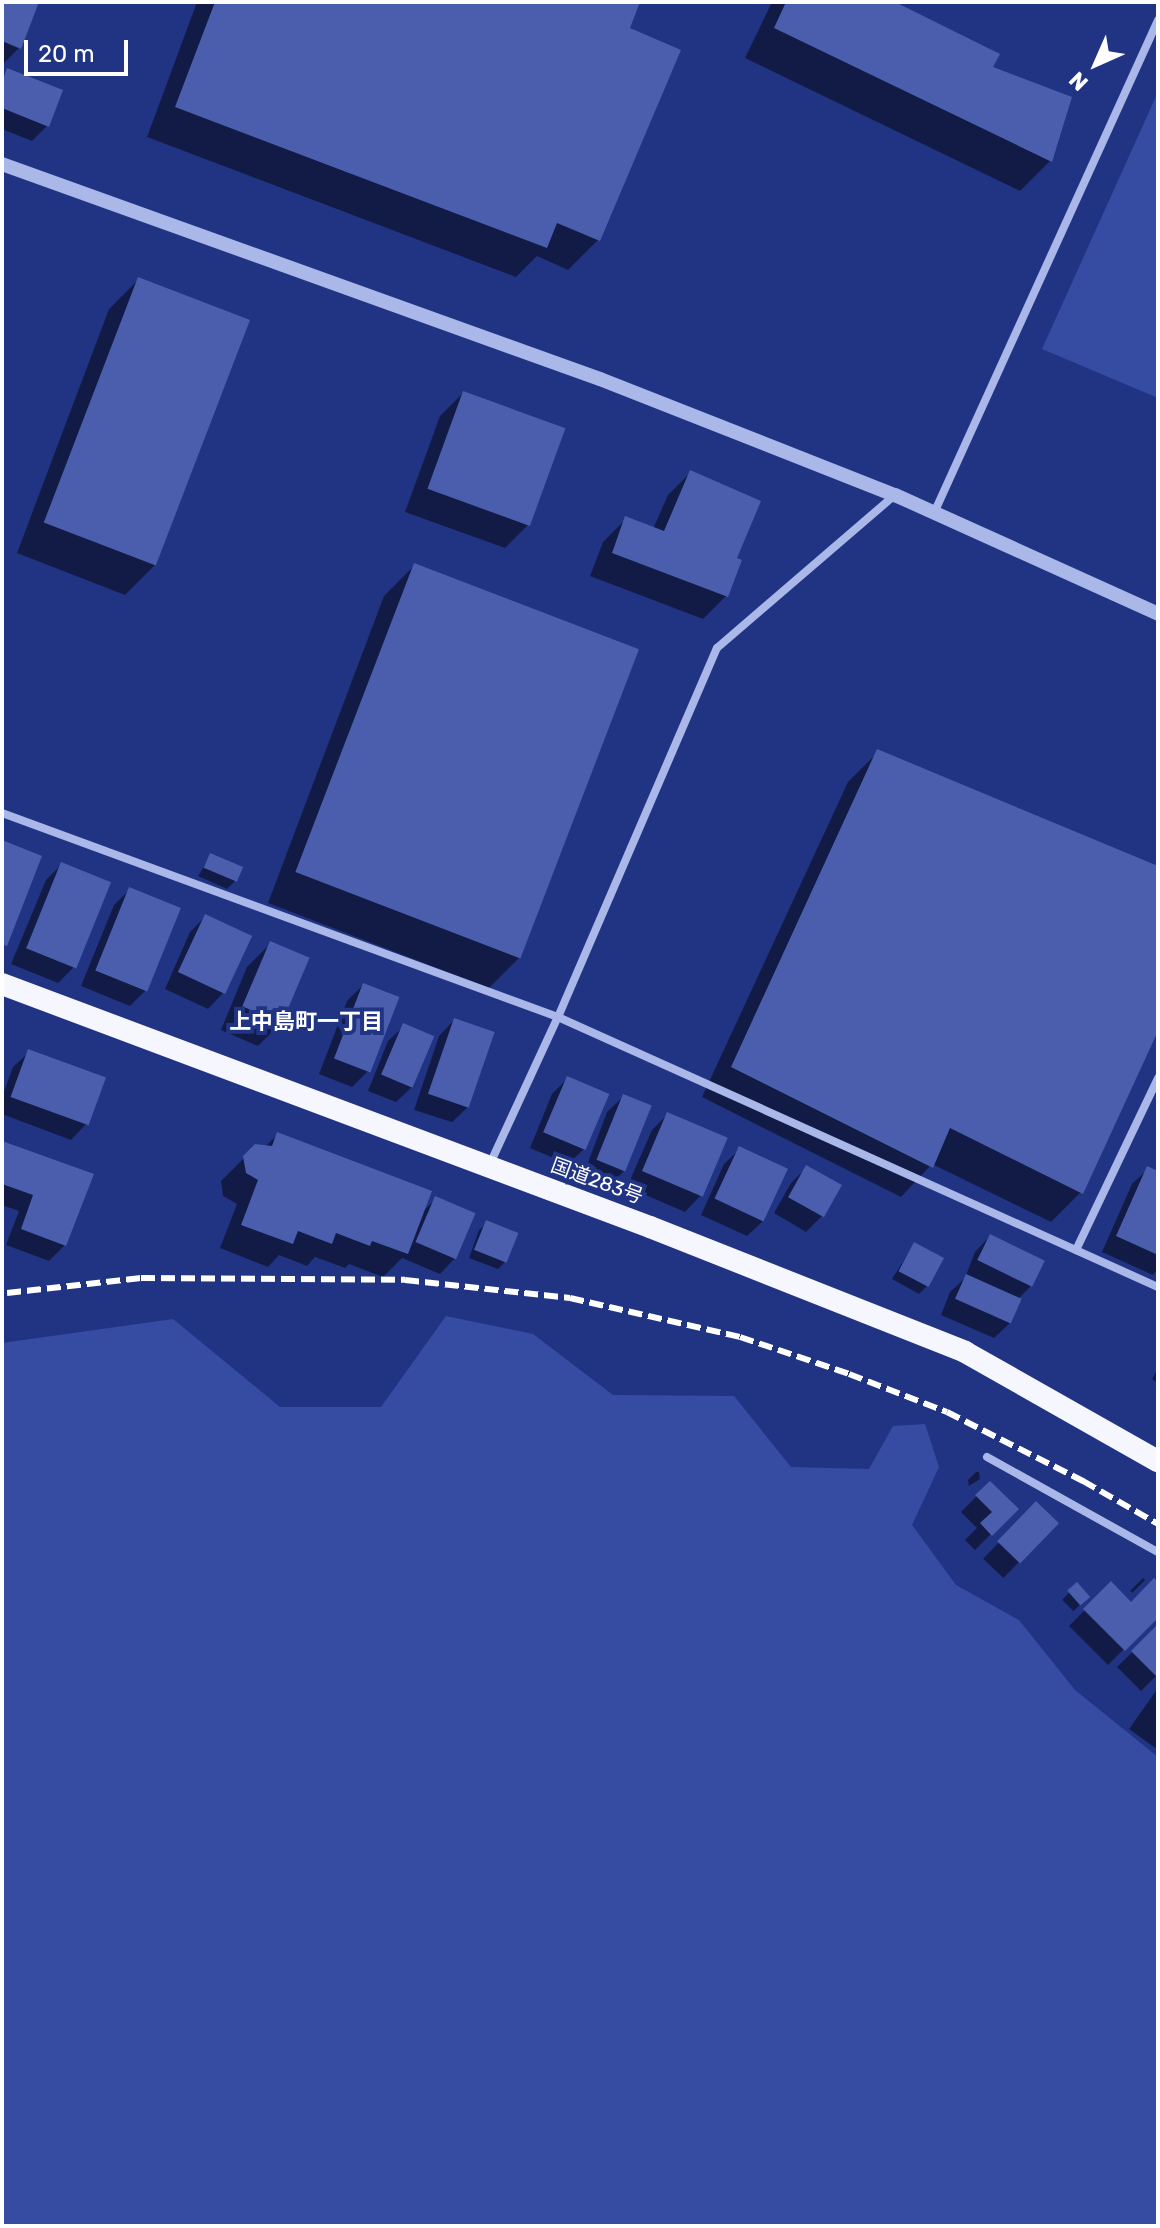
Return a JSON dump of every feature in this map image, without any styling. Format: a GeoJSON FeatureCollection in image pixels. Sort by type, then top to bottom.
{"type":"FeatureCollection","features":[{"type":"Feature","properties":{"kind":"highway","name":"国道283号"},"geometry":{"type":"LineString","coordinates":[[2,984],[488,1167],[965,1352],[1158,1461]]}},
{"type":"Feature","properties":{"kind":"street"},"geometry":{"type":"LineString","coordinates":[[934,513],[1158,20]]}},
{"type":"Feature","properties":{"kind":"street"},"geometry":{"type":"LineString","coordinates":[[2,164],[600,379],[895,495],[1158,614]]}},
{"type":"Feature","properties":{"kind":"street"},"geometry":{"type":"LineString","coordinates":[[488,1167],[558,1017],[717,648],[895,495]]}},
{"type":"Feature","properties":{"kind":"street"},"geometry":{"type":"LineString","coordinates":[[2,813],[558,1017],[1158,1287]]}},
{"type":"Feature","properties":{"kind":"street"},"geometry":{"type":"LineString","coordinates":[[1076,1250],[1158,1078]]}},
{"type":"Feature","properties":{"kind":"street"},"geometry":{"type":"LineString","coordinates":[[987,1457],[1158,1552]]}},
{"type":"Feature","properties":{"kind":"shaded area"},"geometry":{"type":"Polygon","coordinates":[[[1158,92],[1158,398],[1042,349],[1158,92]]]}},
{"type":"Feature","properties":{"kind":"shaded area"},"geometry":{"type":"Polygon","coordinates":[[[446,1316],[533,1334],[613,1395],[734,1396],[791,1467],[869,1469],[893,1426],[925,1424],[939,1467],[912,1525],[956,1585],[1019,1620],[1075,1690],[1158,1757],[1158,2226],[2,2226],[2,1343],[173,1319],[280,1407],[381,1407],[446,1316]]]}},
{"type":"Feature","properties":{"kind":"building"},"geometry":{"type":"Polygon","coordinates":[[[2,2],[39,2],[21,49],[2,41],[2,2]]]}},
{"type":"Feature","properties":{"kind":"building"},"geometry":{"type":"Polygon","coordinates":[[[215,2],[640,2],[630,28],[681,50],[600,241],[557,223],[547,248],[175,107],[215,2]]]}},
{"type":"Feature","properties":{"kind":"building"},"geometry":{"type":"Polygon","coordinates":[[[786,2],[895,2],[1000,54],[993,67],[1072,97],[1052,162],[774,28],[786,2]]]}},
{"type":"Feature","properties":{"kind":"building"},"geometry":{"type":"Polygon","coordinates":[[[7,68],[63,90],[49,127],[2,108],[2,81],[7,68]]]}},
{"type":"Feature","properties":{"kind":"building"},"geometry":{"type":"Polygon","coordinates":[[[138,277],[250,320],[156,566],[44,523],[138,277]]]}},
{"type":"Feature","properties":{"kind":"building"},"geometry":{"type":"Polygon","coordinates":[[[463,391],[565,428],[530,526],[427,489],[463,391]]]}},
{"type":"Feature","properties":{"kind":"building"},"geometry":{"type":"Polygon","coordinates":[[[690,470],[761,501],[737,558],[742,560],[728,597],[612,553],[625,516],[664,531],[690,470]]]}},
{"type":"Feature","properties":{"kind":"building"},"geometry":{"type":"Polygon","coordinates":[[[414,563],[639,649],[520,958],[295,872],[414,563]]]}},
{"type":"Feature","properties":{"kind":"building"},"geometry":{"type":"Polygon","coordinates":[[[877,749],[1158,866],[1158,1031],[1083,1194],[950,1128],[933,1168],[731,1067],[877,749]]]}},
{"type":"Feature","properties":{"kind":"building"},"geometry":{"type":"Polygon","coordinates":[[[2,840],[42,856],[7,946],[2,944],[2,840]]]}},
{"type":"Feature","properties":{"kind":"building"},"geometry":{"type":"Polygon","coordinates":[[[210,853],[243,867],[237,882],[204,868],[210,853]]]}},
{"type":"Feature","properties":{"kind":"building"},"geometry":{"type":"Polygon","coordinates":[[[61,862],[111,882],[76,968],[26,948],[61,862]]]}},
{"type":"Feature","properties":{"kind":"building"},"geometry":{"type":"Polygon","coordinates":[[[129,887],[181,908],[147,991],[95,970],[129,887]]]}},
{"type":"Feature","properties":{"kind":"building"},"geometry":{"type":"Polygon","coordinates":[[[205,914],[252,936],[225,994],[178,972],[205,914]]]}},
{"type":"Feature","properties":{"kind":"building"},"geometry":{"type":"Polygon","coordinates":[[[270,941],[310,958],[282,1023],[242,1006],[270,941]]]}},
{"type":"Feature","properties":{"kind":"building"},"geometry":{"type":"Polygon","coordinates":[[[363,983],[399,997],[370,1073],[334,1059],[363,983]]]}},
{"type":"Feature","properties":{"kind":"building"},"geometry":{"type":"Polygon","coordinates":[[[454,1018],[495,1032],[469,1108],[428,1094],[454,1018]]]}},
{"type":"Feature","properties":{"kind":"building"},"geometry":{"type":"Polygon","coordinates":[[[403,1023],[434,1036],[412,1088],[381,1075],[403,1023]]]}},
{"type":"Feature","properties":{"kind":"building"},"geometry":{"type":"Polygon","coordinates":[[[28,1049],[106,1077],[89,1125],[11,1097],[28,1049]]]}},
{"type":"Feature","properties":{"kind":"building"},"geometry":{"type":"Polygon","coordinates":[[[567,1076],[609,1094],[586,1150],[543,1132],[567,1076]]]}},
{"type":"Feature","properties":{"kind":"building"},"geometry":{"type":"Polygon","coordinates":[[[623,1094],[652,1106],[625,1171],[596,1160],[623,1094]]]}},
{"type":"Feature","properties":{"kind":"building"},"geometry":{"type":"Polygon","coordinates":[[[667,1112],[728,1138],[703,1197],[642,1171],[667,1112]]]}},
{"type":"Feature","properties":{"kind":"building"},"geometry":{"type":"Polygon","coordinates":[[[277,1132],[432,1191],[408,1254],[372,1241],[370,1246],[336,1233],[332,1244],[298,1231],[293,1244],[241,1225],[258,1180],[246,1173],[243,1156],[255,1144],[272,1146],[277,1132]]]}},
{"type":"Feature","properties":{"kind":"building"},"geometry":{"type":"Polygon","coordinates":[[[2,1141],[94,1174],[66,1246],[21,1229],[33,1195],[2,1184],[2,1141]]]}},
{"type":"Feature","properties":{"kind":"building"},"geometry":{"type":"Polygon","coordinates":[[[739,1146],[788,1169],[763,1221],[714,1199],[739,1146]]]}},
{"type":"Feature","properties":{"kind":"building"},"geometry":{"type":"Polygon","coordinates":[[[806,1165],[842,1185],[824,1217],[788,1197],[806,1165]]]}},
{"type":"Feature","properties":{"kind":"building"},"geometry":{"type":"Polygon","coordinates":[[[1147,1166],[1158,1171],[1158,1255],[1116,1236],[1147,1166]]]}},
{"type":"Feature","properties":{"kind":"building"},"geometry":{"type":"Polygon","coordinates":[[[435,1196],[476,1213],[456,1259],[415,1242],[435,1196]]]}},
{"type":"Feature","properties":{"kind":"building"},"geometry":{"type":"Polygon","coordinates":[[[486,1220],[518,1233],[506,1263],[474,1250],[486,1220]]]}},
{"type":"Feature","properties":{"kind":"building"},"geometry":{"type":"Polygon","coordinates":[[[990,1234],[1045,1261],[1032,1287],[977,1260],[990,1234]]]}},
{"type":"Feature","properties":{"kind":"building"},"geometry":{"type":"Polygon","coordinates":[[[914,1242],[944,1258],[929,1287],[899,1271],[914,1242]]]}},
{"type":"Feature","properties":{"kind":"building"},"geometry":{"type":"Polygon","coordinates":[[[966,1274],[1022,1299],[1011,1323],[955,1299],[966,1274]]]}},
{"type":"Feature","properties":{"kind":"building"},"geometry":{"type":"Polygon","coordinates":[[[990,1481],[1019,1509],[992,1536],[980,1523],[992,1512],[975,1495],[990,1481]]]}},
{"type":"Feature","properties":{"kind":"building"},"geometry":{"type":"Polygon","coordinates":[[[1036,1501],[1059,1523],[1020,1564],[997,1541],[1036,1501]]]}},
{"type":"Feature","properties":{"kind":"building"},"geometry":{"type":"Polygon","coordinates":[[[1154,1578],[1158,1582],[1158,1618],[1125,1651],[1083,1609],[1111,1581],[1131,1602],[1154,1578]]]}},
{"type":"Feature","properties":{"kind":"building"},"geometry":{"type":"Polygon","coordinates":[[[1077,1582],[1090,1597],[1080,1606],[1067,1591],[1077,1582]]]}},
{"type":"Feature","properties":{"kind":"building"},"geometry":{"type":"Polygon","coordinates":[[[1158,1624],[1158,1678],[1131,1651],[1158,1624]]]}},
{"type":"Feature","properties":{"kind":"railway"},"geometry":{"type":"LineString","coordinates":[[7,1293],[141,1278],[405,1280],[570,1298],[740,1337],[849,1374],[947,1412],[1083,1481],[1158,1524]]}},
{"type":"Feature","properties":{"kind":"district","name":"上中島町一丁目"},"geometry":{"type":"Point","coordinates":[306,1022]}}]}
